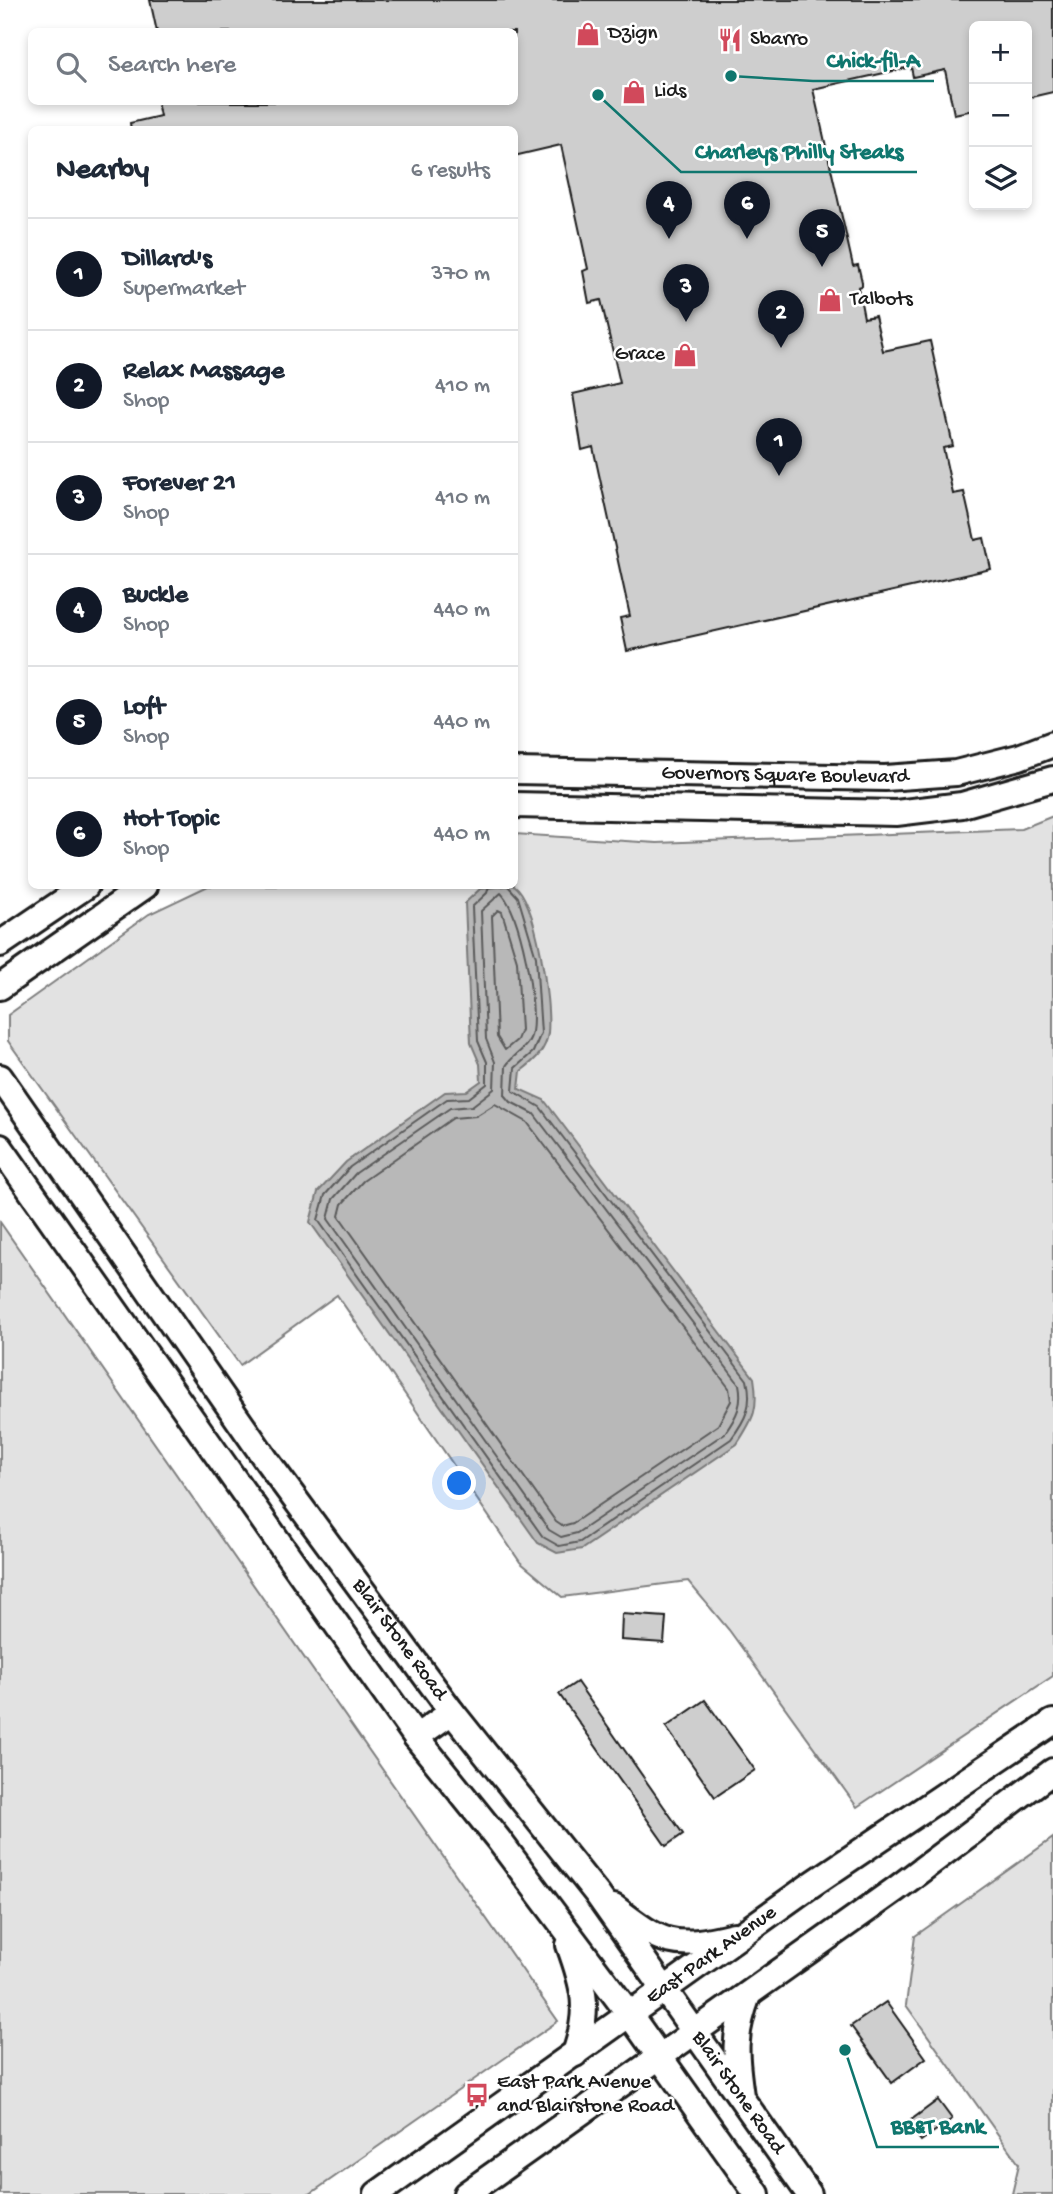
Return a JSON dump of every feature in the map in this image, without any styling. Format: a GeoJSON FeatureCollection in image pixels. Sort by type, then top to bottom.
{"type":"FeatureCollection","features":[{"type":"Feature","properties":{"kind":"main road","name":"Governors Square Boulevard"},"geometry":{"type":"LineString","coordinates":[[518,771],[885,778],[956,773],[1053,744]]}},
{"type":"Feature","properties":{"kind":"main road","name":"Governors Square Boulevard"},"geometry":{"type":"LineString","coordinates":[[518,804],[896,813],[962,805],[1053,779]]}},
{"type":"Feature","properties":{"kind":"main road"},"geometry":{"type":"LineString","coordinates":[[0,944],[82,889]]}},
{"type":"Feature","properties":{"kind":"main road"},"geometry":{"type":"LineString","coordinates":[[0,987],[141,889]]}},
{"type":"Feature","properties":{"kind":"main road","name":"Blair Stone Road"},"geometry":{"type":"LineString","coordinates":[[0,1077],[267,1461],[452,1712],[595,1892],[809,2194]]}},
{"type":"Feature","properties":{"kind":"main road","name":"Blair Stone Road"},"geometry":{"type":"LineString","coordinates":[[0,1147],[416,1737],[630,2015],[757,2194]]}},
{"type":"Feature","properties":{"kind":"main road"},"geometry":{"type":"LineString","coordinates":[[416,1737],[452,1712]]}},
{"type":"Feature","properties":{"kind":"main road","name":"East Park Avenue"},"geometry":{"type":"LineString","coordinates":[[377,2194],[748,1931],[1053,1722]]}},
{"type":"Feature","properties":{"kind":"main road"},"geometry":{"type":"LineString","coordinates":[[466,2194],[694,2034],[1053,1771]]}},
{"type":"Feature","properties":{"kind":"main road"},"geometry":{"type":"LineString","coordinates":[[595,1892],[651,1935],[662,1940],[694,1943],[748,1931]]}},
{"type":"Feature","properties":{"kind":"main road"},"geometry":{"type":"LineString","coordinates":[[560,1922],[582,1983],[586,2003],[583,2031],[575,2054]]}},
{"type":"Feature","properties":{"kind":"main road"},"geometry":{"type":"LineString","coordinates":[[742,2100],[736,2038],[737,2026],[748,1995]]}},
{"type":"Feature","properties":{"kind":"shaded area"},"geometry":{"type":"Polygon","coordinates":[[[1053,816],[1053,1676],[857,1807],[729,1630],[688,1581],[562,1597],[520,1562],[337,1295],[240,1365],[8,1041],[8,1015],[149,914],[202,889],[518,889],[518,834],[657,843],[1021,829],[1053,816]]]}},
{"type":"Feature","properties":{"kind":"shaded area"},"geometry":{"type":"Polygon","coordinates":[[[0,1222],[558,2021],[310,2194],[0,2194],[0,1222]]]}},
{"type":"Feature","properties":{"kind":"shaded area"},"geometry":{"type":"Polygon","coordinates":[[[1053,1838],[1053,2194],[1012,2194],[1019,2164],[906,2005],[915,1936],[1053,1838]]]}},
{"type":"Feature","properties":{"kind":"water"},"geometry":{"type":"Polygon","coordinates":[[[480,889],[517,889],[522,895],[536,931],[541,954],[548,1033],[542,1050],[521,1071],[519,1089],[544,1100],[754,1378],[754,1413],[737,1444],[582,1549],[557,1553],[538,1543],[310,1222],[318,1192],[346,1162],[445,1092],[467,1091],[481,1081],[480,1064],[471,1043],[465,903],[480,889]]]}},
{"type":"Feature","properties":{"kind":"building"},"geometry":{"type":"Polygon","coordinates":[[[150,0],[1053,0],[1053,92],[1032,97],[1032,21],[969,21],[969,111],[954,114],[945,70],[913,77],[911,67],[813,89],[853,266],[858,265],[862,282],[862,286],[858,287],[864,318],[875,316],[883,351],[930,341],[953,446],[943,448],[953,494],[964,492],[975,540],[984,538],[991,569],[627,651],[620,618],[630,616],[593,447],[582,450],[573,394],[620,383],[601,300],[589,303],[583,271],[588,269],[561,145],[518,155],[518,126],[130,126],[130,123],[160,116],[158,105],[518,105],[518,28],[156,28],[150,0]]]}},
{"type":"Feature","properties":{"kind":"building"},"geometry":{"type":"Polygon","coordinates":[[[622,1614],[666,1617],[664,1643],[621,1640],[622,1614]]]}},
{"type":"Feature","properties":{"kind":"building"},"geometry":{"type":"Polygon","coordinates":[[[577,1682],[683,1834],[666,1846],[559,1694],[577,1682]]]}},
{"type":"Feature","properties":{"kind":"building"},"geometry":{"type":"Polygon","coordinates":[[[705,1700],[755,1770],[715,1797],[666,1727],[705,1700]]]}},
{"type":"Feature","properties":{"kind":"building"},"geometry":{"type":"Polygon","coordinates":[[[886,2002],[926,2058],[892,2083],[851,2026],[886,2002]]]}},
{"type":"Feature","properties":{"kind":"building"},"geometry":{"type":"Polygon","coordinates":[[[938,2100],[952,2119],[921,2141],[907,2123],[938,2100]]]}},
{"type":"Feature","properties":{"kind":"place","name":"Dzign"},"geometry":{"type":"Point","coordinates":[588,34]}},
{"type":"Feature","properties":{"kind":"place","name":"Sbarro"},"geometry":{"type":"Point","coordinates":[730,40]}},
{"type":"Feature","properties":{"kind":"place","name":"Chick-fil-A"},"geometry":{"type":"Point","coordinates":[731,76]}},
{"type":"Feature","properties":{"kind":"place","name":"Lids"},"geometry":{"type":"Point","coordinates":[634,92]}},
{"type":"Feature","properties":{"kind":"place","name":"Charleys Philly Steaks"},"geometry":{"type":"Point","coordinates":[598,95]}},
{"type":"Feature","properties":{"kind":"place","name":"Buckle"},"geometry":{"type":"Point","coordinates":[669,239]}},
{"type":"Feature","properties":{"kind":"place","name":"Hot Topic"},"geometry":{"type":"Point","coordinates":[747,239]}},
{"type":"Feature","properties":{"kind":"place","name":"Loft"},"geometry":{"type":"Point","coordinates":[822,267]}},
{"type":"Feature","properties":{"kind":"place","name":"Talbots"},"geometry":{"type":"Point","coordinates":[830,300]}},
{"type":"Feature","properties":{"kind":"place","name":"Forever 21"},"geometry":{"type":"Point","coordinates":[686,322]}},
{"type":"Feature","properties":{"kind":"place","name":"Relax Massage"},"geometry":{"type":"Point","coordinates":[781,348]}},
{"type":"Feature","properties":{"kind":"place","name":"Grace"},"geometry":{"type":"Point","coordinates":[685,355]}},
{"type":"Feature","properties":{"kind":"place","name":"Dillard's"},"geometry":{"type":"Point","coordinates":[779,476]}},
{"type":"Feature","properties":{"kind":"place","name":"BB&T Bank"},"geometry":{"type":"Point","coordinates":[845,2050]}},
{"type":"Feature","properties":{"kind":"place","name":"East Park Avenue and Blairstone Road"},"geometry":{"type":"Point","coordinates":[477,2095]}}]}
